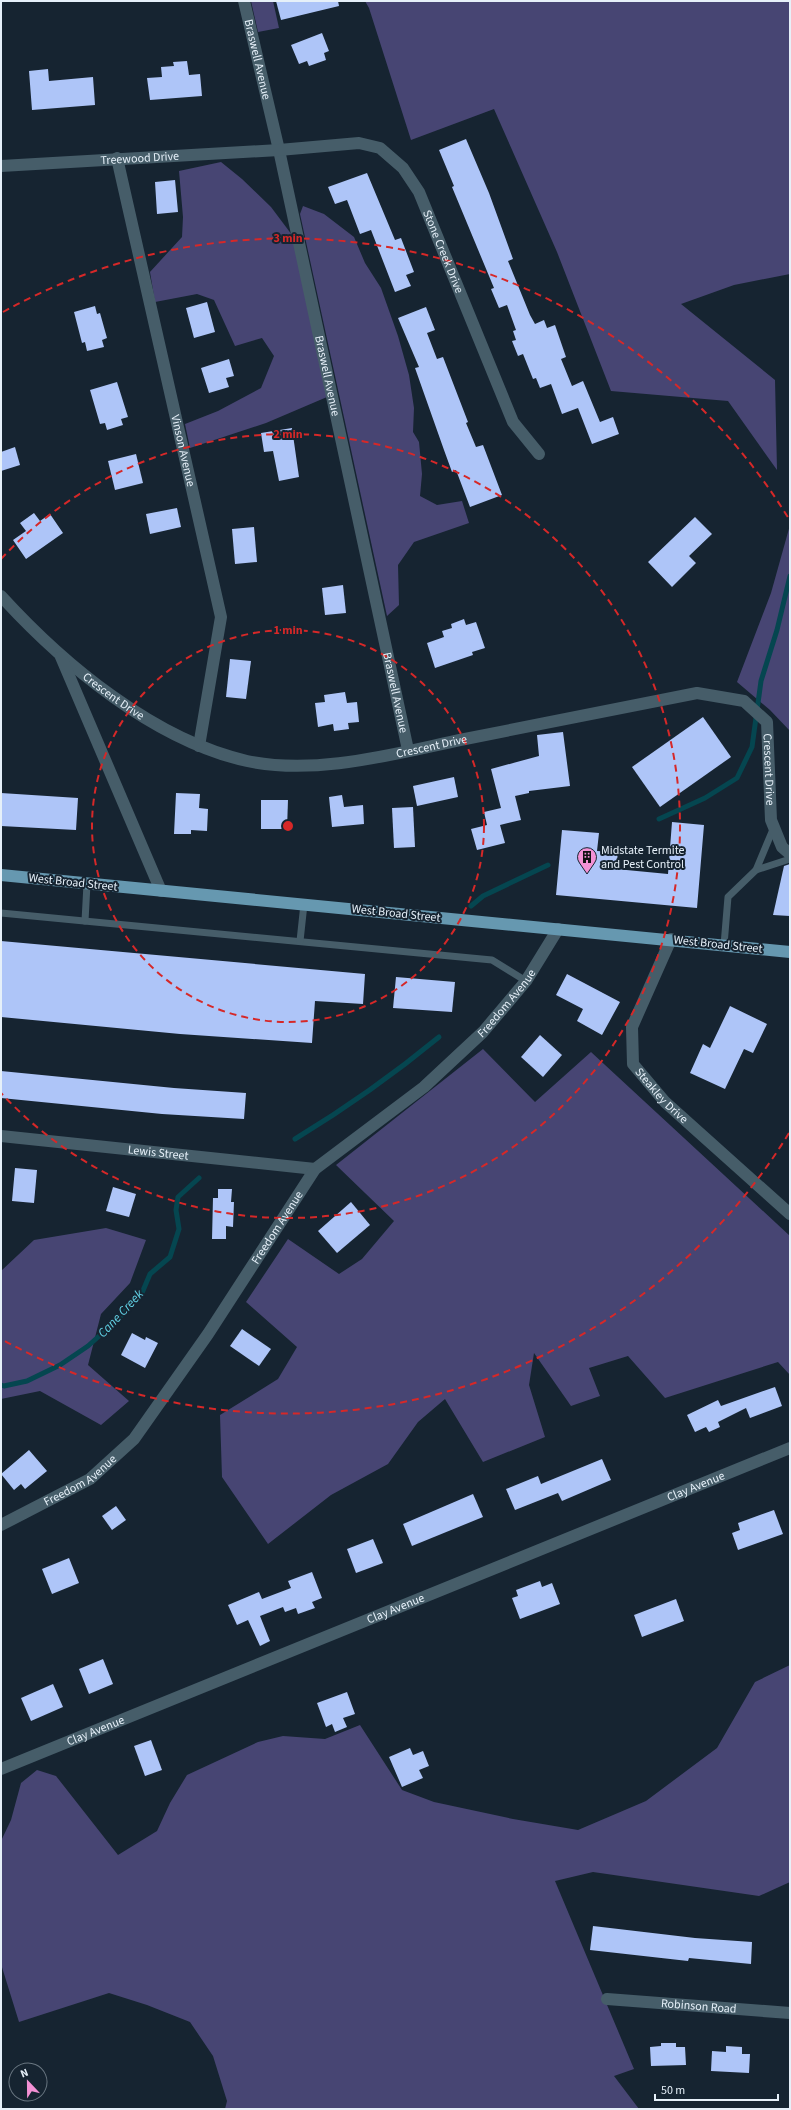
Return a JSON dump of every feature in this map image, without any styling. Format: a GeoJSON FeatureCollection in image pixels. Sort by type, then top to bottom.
{"type":"FeatureCollection","features":[{"type":"Feature","properties":{"kind":"main road","name":"West Broad Street"},"geometry":{"type":"LineString","coordinates":[[1,875],[790,952]]}},
{"type":"Feature","properties":{"kind":"street","name":"Braswell Avenue"},"geometry":{"type":"LineString","coordinates":[[244,1],[279,150],[408,750]]}},
{"type":"Feature","properties":{"kind":"street","name":"Stone Creek Drive"},"geometry":{"type":"LineString","coordinates":[[279,150],[359,143],[380,148],[403,168],[419,192],[513,422],[539,454]]}},
{"type":"Feature","properties":{"kind":"street","name":"Treewood Drive"},"geometry":{"type":"LineString","coordinates":[[1,166],[117,158],[279,150]]}},
{"type":"Feature","properties":{"kind":"street","name":"Vinson Avenue"},"geometry":{"type":"LineString","coordinates":[[117,158],[221,617],[199,746]]}},
{"type":"Feature","properties":{"kind":"street","name":"Crescent Drive"},"geometry":{"type":"LineString","coordinates":[[1,596],[30,627],[60,655],[149,720],[199,746],[248,761],[295,765],[358,761],[697,693],[744,702],[767,722],[771,820],[782,847],[790,854]]}},
{"type":"Feature","properties":{"kind":"street"},"geometry":{"type":"LineString","coordinates":[[60,655],[161,891]]}},
{"type":"Feature","properties":{"kind":"street","name":"Freedom Avenue"},"geometry":{"type":"LineString","coordinates":[[1,1525],[90,1479],[134,1439],[208,1334],[315,1169],[424,1087],[484,1032],[526,981],[558,929]]}},
{"type":"Feature","properties":{"kind":"street","name":"Steakley Drive"},"geometry":{"type":"LineString","coordinates":[[671,940],[632,1027],[633,1064],[665,1102],[790,1214]]}},
{"type":"Feature","properties":{"kind":"street","name":"Lewis Street"},"geometry":{"type":"LineString","coordinates":[[1,1136],[315,1169]]}},
{"type":"Feature","properties":{"kind":"street","name":"Clay Avenue"},"geometry":{"type":"LineString","coordinates":[[1,1769],[790,1448]]}},
{"type":"Feature","properties":{"kind":"street","name":"Robinson Road"},"geometry":{"type":"LineString","coordinates":[[606,1999],[790,2013]]}},
{"type":"Feature","properties":{"kind":"lane"},"geometry":{"type":"LineString","coordinates":[[756,870],[774,827]]}},
{"type":"Feature","properties":{"kind":"lane"},"geometry":{"type":"LineString","coordinates":[[724,945],[728,896],[756,870],[790,858]]}},
{"type":"Feature","properties":{"kind":"lane"},"geometry":{"type":"LineString","coordinates":[[85,921],[87,884]]}},
{"type":"Feature","properties":{"kind":"lane"},"geometry":{"type":"LineString","coordinates":[[300,941],[304,904]]}},
{"type":"Feature","properties":{"kind":"lane"},"geometry":{"type":"LineString","coordinates":[[1,913],[492,960],[526,981]]}},
{"type":"Feature","properties":{"kind":"shaded area"},"geometry":{"type":"Polygon","coordinates":[[[251,1],[273,1],[279,28],[258,32],[251,1]]]}},
{"type":"Feature","properties":{"kind":"shaded area"},"geometry":{"type":"Polygon","coordinates":[[[365,1],[790,1],[790,274],[734,285],[681,304],[775,380],[777,470],[728,401],[611,391],[557,252],[494,109],[411,140],[369,8],[365,1]]]}},
{"type":"Feature","properties":{"kind":"shaded area"},"geometry":{"type":"Polygon","coordinates":[[[221,162],[242,179],[271,207],[292,235],[327,397],[266,423],[190,448],[185,424],[218,411],[261,388],[274,356],[262,338],[235,346],[214,300],[197,294],[155,302],[150,272],[182,237],[183,217],[179,171],[221,162]]]}},
{"type":"Feature","properties":{"kind":"shaded area"},"geometry":{"type":"Polygon","coordinates":[[[303,206],[324,214],[354,237],[365,263],[381,288],[398,336],[409,375],[414,408],[413,432],[419,442],[422,474],[420,496],[437,505],[462,501],[469,523],[414,542],[398,565],[399,605],[387,616],[300,214],[303,206]]]}},
{"type":"Feature","properties":{"kind":"shaded area"},"geometry":{"type":"Polygon","coordinates":[[[790,525],[790,731],[770,710],[737,682],[771,593],[790,525]]]}},
{"type":"Feature","properties":{"kind":"shaded area"},"geometry":{"type":"Polygon","coordinates":[[[483,1049],[535,1102],[591,1052],[790,1236],[790,1375],[778,1362],[665,1398],[628,1356],[589,1368],[600,1396],[571,1406],[534,1353],[529,1385],[545,1437],[483,1462],[445,1399],[418,1422],[388,1464],[331,1495],[268,1544],[222,1477],[220,1415],[278,1379],[297,1347],[246,1302],[288,1239],[339,1274],[362,1259],[394,1221],[336,1165],[483,1049]]]}},
{"type":"Feature","properties":{"kind":"shaded area"},"geometry":{"type":"Polygon","coordinates":[[[106,1228],[146,1240],[130,1283],[101,1314],[88,1365],[129,1401],[101,1425],[40,1391],[1,1399],[1,1271],[34,1240],[106,1228]]]}},
{"type":"Feature","properties":{"kind":"shaded area"},"geometry":{"type":"Polygon","coordinates":[[[790,1665],[790,1882],[759,1896],[593,1872],[555,1881],[634,2069],[614,2076],[639,2109],[225,2109],[227,2101],[213,2056],[190,2022],[147,2005],[109,1993],[19,2022],[1,1964],[1,1841],[11,1820],[21,1783],[37,1770],[56,1776],[118,1855],[157,1831],[170,1803],[187,1775],[258,1742],[283,1736],[325,1739],[360,1725],[402,1790],[434,1802],[513,1819],[578,1830],[646,1801],[717,1748],[755,1682],[790,1665]]]}},
{"type":"Feature","properties":{"kind":"building"},"geometry":{"type":"Polygon","coordinates":[[[276,1],[338,1],[339,6],[281,20],[276,1]]]}},
{"type":"Feature","properties":{"kind":"building"},"geometry":{"type":"Polygon","coordinates":[[[322,33],[329,51],[324,53],[326,60],[309,66],[307,61],[299,64],[291,45],[322,33]]]}},
{"type":"Feature","properties":{"kind":"building"},"geometry":{"type":"Polygon","coordinates":[[[187,61],[189,75],[200,74],[202,96],[150,100],[147,78],[162,77],[161,67],[174,66],[173,62],[187,61]]]}},
{"type":"Feature","properties":{"kind":"building"},"geometry":{"type":"Polygon","coordinates":[[[48,69],[49,81],[93,77],[95,105],[32,110],[29,71],[48,69]]]}},
{"type":"Feature","properties":{"kind":"building"},"geometry":{"type":"Polygon","coordinates":[[[466,139],[489,193],[513,259],[508,261],[530,315],[535,324],[544,320],[547,328],[555,325],[566,357],[561,359],[572,386],[583,381],[600,422],[613,417],[619,434],[592,444],[578,408],[562,414],[551,384],[540,388],[536,378],[533,379],[523,354],[518,356],[512,341],[516,340],[513,331],[516,330],[507,305],[499,308],[491,289],[494,288],[452,187],[454,186],[439,150],[466,139]]]}},
{"type":"Feature","properties":{"kind":"building"},"geometry":{"type":"Polygon","coordinates":[[[367,173],[395,240],[401,238],[414,272],[406,275],[411,286],[395,292],[371,230],[360,234],[347,200],[335,204],[328,187],[367,173]]]}},
{"type":"Feature","properties":{"kind":"building"},"geometry":{"type":"Polygon","coordinates":[[[175,180],[178,212],[157,214],[155,182],[175,180]]]}},
{"type":"Feature","properties":{"kind":"building"},"geometry":{"type":"Polygon","coordinates":[[[207,302],[215,332],[194,338],[186,308],[207,302]]]}},
{"type":"Feature","properties":{"kind":"building"},"geometry":{"type":"Polygon","coordinates":[[[95,306],[97,314],[100,313],[107,338],[102,340],[104,347],[87,351],[85,342],[82,343],[74,312],[95,306]]]}},
{"type":"Feature","properties":{"kind":"building"},"geometry":{"type":"Polygon","coordinates":[[[426,307],[435,330],[427,333],[437,359],[443,357],[476,447],[483,445],[502,495],[470,507],[456,470],[452,472],[415,368],[419,367],[398,318],[426,307]]]}},
{"type":"Feature","properties":{"kind":"building"},"geometry":{"type":"Polygon","coordinates":[[[229,359],[234,376],[226,378],[229,387],[209,393],[201,368],[229,359]]]}},
{"type":"Feature","properties":{"kind":"building"},"geometry":{"type":"Polygon","coordinates":[[[117,382],[128,417],[121,419],[123,425],[107,430],[105,423],[100,424],[90,390],[117,382]]]}},
{"type":"Feature","properties":{"kind":"building"},"geometry":{"type":"Polygon","coordinates":[[[292,428],[299,477],[279,481],[273,451],[264,452],[261,433],[292,428]]]}},
{"type":"Feature","properties":{"kind":"building"},"geometry":{"type":"Polygon","coordinates":[[[15,447],[20,465],[1,471],[1,452],[15,447]]]}},
{"type":"Feature","properties":{"kind":"building"},"geometry":{"type":"Polygon","coordinates":[[[136,454],[143,483],[115,490],[108,461],[136,454]]]}},
{"type":"Feature","properties":{"kind":"building"},"geometry":{"type":"Polygon","coordinates":[[[177,508],[181,527],[150,534],[146,514],[177,508]]]}},
{"type":"Feature","properties":{"kind":"building"},"geometry":{"type":"Polygon","coordinates":[[[34,513],[40,521],[50,514],[63,533],[26,559],[13,540],[26,531],[20,523],[34,513]]]}},
{"type":"Feature","properties":{"kind":"building"},"geometry":{"type":"Polygon","coordinates":[[[695,517],[712,534],[689,556],[696,563],[672,587],[648,562],[695,517]]]}},
{"type":"Feature","properties":{"kind":"building"},"geometry":{"type":"Polygon","coordinates":[[[254,527],[257,562],[235,564],[232,529],[254,527]]]}},
{"type":"Feature","properties":{"kind":"building"},"geometry":{"type":"Polygon","coordinates":[[[343,585],[346,613],[325,615],[322,588],[343,585]]]}},
{"type":"Feature","properties":{"kind":"building"},"geometry":{"type":"Polygon","coordinates":[[[464,619],[466,625],[476,622],[485,648],[472,652],[473,655],[435,668],[427,643],[444,637],[442,631],[452,628],[451,624],[464,619]]]}},
{"type":"Feature","properties":{"kind":"building"},"geometry":{"type":"Polygon","coordinates":[[[230,659],[251,661],[246,699],[226,697],[230,659]]]}},
{"type":"Feature","properties":{"kind":"building"},"geometry":{"type":"Polygon","coordinates":[[[345,692],[347,703],[357,702],[359,722],[348,723],[349,729],[334,731],[333,724],[318,727],[315,703],[325,702],[324,695],[345,692]]]}},
{"type":"Feature","properties":{"kind":"building"},"geometry":{"type":"Polygon","coordinates":[[[703,717],[731,757],[660,807],[632,767],[703,717]]]}},
{"type":"Feature","properties":{"kind":"building"},"geometry":{"type":"Polygon","coordinates":[[[563,732],[570,786],[529,791],[529,793],[515,796],[521,820],[500,825],[505,843],[477,850],[471,829],[487,825],[484,812],[501,808],[491,769],[539,756],[537,735],[563,732]]]}},
{"type":"Feature","properties":{"kind":"building"},"geometry":{"type":"Polygon","coordinates":[[[454,777],[458,797],[417,806],[413,786],[454,777]]]}},
{"type":"Feature","properties":{"kind":"building"},"geometry":{"type":"Polygon","coordinates":[[[1,793],[78,798],[76,830],[1,826],[1,793]]]}},
{"type":"Feature","properties":{"kind":"building"},"geometry":{"type":"Polygon","coordinates":[[[176,793],[200,794],[199,808],[208,809],[207,831],[191,830],[191,834],[174,834],[176,793]]]}},
{"type":"Feature","properties":{"kind":"building"},"geometry":{"type":"Polygon","coordinates":[[[342,795],[344,807],[363,805],[364,824],[332,827],[329,797],[342,795]]]}},
{"type":"Feature","properties":{"kind":"building"},"geometry":{"type":"Polygon","coordinates":[[[261,800],[288,800],[287,829],[261,829],[261,800]]]}},
{"type":"Feature","properties":{"kind":"building"},"geometry":{"type":"Polygon","coordinates":[[[413,807],[415,847],[394,848],[392,808],[413,807]]]}},
{"type":"Feature","properties":{"kind":"building"},"geometry":{"type":"Polygon","coordinates":[[[672,822],[704,825],[697,908],[556,895],[562,830],[599,833],[597,851],[618,852],[616,869],[668,874],[672,822]]]}},
{"type":"Feature","properties":{"kind":"building"},"geometry":{"type":"Polygon","coordinates":[[[790,864],[790,916],[773,915],[784,866],[790,864]]]}},
{"type":"Feature","properties":{"kind":"building"},"geometry":{"type":"Polygon","coordinates":[[[1,941],[365,974],[363,1004],[315,1001],[312,1043],[180,1034],[1,1017],[1,941]]]}},
{"type":"Feature","properties":{"kind":"building"},"geometry":{"type":"Polygon","coordinates":[[[567,974],[620,1002],[602,1035],[577,1021],[583,1009],[556,995],[567,974]]]}},
{"type":"Feature","properties":{"kind":"building"},"geometry":{"type":"Polygon","coordinates":[[[396,977],[455,982],[452,1012],[393,1008],[396,977]]]}},
{"type":"Feature","properties":{"kind":"building"},"geometry":{"type":"Polygon","coordinates":[[[730,1006],[767,1024],[753,1053],[744,1049],[725,1089],[690,1073],[703,1044],[710,1048],[730,1006]]]}},
{"type":"Feature","properties":{"kind":"building"},"geometry":{"type":"Polygon","coordinates":[[[540,1035],[562,1055],[543,1077],[521,1057],[540,1035]]]}},
{"type":"Feature","properties":{"kind":"building"},"geometry":{"type":"Polygon","coordinates":[[[1,1071],[174,1088],[246,1093],[244,1119],[162,1114],[1,1098],[1,1071]]]}},
{"type":"Feature","properties":{"kind":"building"},"geometry":{"type":"Polygon","coordinates":[[[15,1168],[37,1170],[34,1203],[12,1201],[15,1168]]]}},
{"type":"Feature","properties":{"kind":"building"},"geometry":{"type":"Polygon","coordinates":[[[113,1187],[136,1194],[129,1217],[106,1211],[113,1187]]]}},
{"type":"Feature","properties":{"kind":"building"},"geometry":{"type":"Polygon","coordinates":[[[218,1189],[232,1189],[231,1202],[234,1202],[233,1227],[226,1226],[226,1239],[212,1239],[213,1198],[218,1198],[218,1189]]]}},
{"type":"Feature","properties":{"kind":"building"},"geometry":{"type":"Polygon","coordinates":[[[351,1202],[370,1225],[337,1253],[318,1231],[351,1202]]]}},
{"type":"Feature","properties":{"kind":"building"},"geometry":{"type":"Polygon","coordinates":[[[242,1329],[271,1349],[259,1366],[230,1346],[242,1329]]]}},
{"type":"Feature","properties":{"kind":"building"},"geometry":{"type":"Polygon","coordinates":[[[132,1333],[145,1340],[146,1337],[158,1343],[145,1368],[121,1355],[132,1333]]]}},
{"type":"Feature","properties":{"kind":"building"},"geometry":{"type":"Polygon","coordinates":[[[775,1387],[782,1406],[750,1418],[746,1408],[718,1422],[720,1427],[709,1432],[706,1427],[695,1432],[687,1415],[718,1400],[721,1406],[775,1387]]]}},
{"type":"Feature","properties":{"kind":"building"},"geometry":{"type":"Polygon","coordinates":[[[29,1450],[47,1471],[25,1489],[21,1484],[14,1490],[1,1474],[29,1450]]]}},
{"type":"Feature","properties":{"kind":"building"},"geometry":{"type":"Polygon","coordinates":[[[602,1459],[611,1480],[562,1501],[558,1493],[515,1510],[506,1489],[538,1476],[541,1484],[602,1459]]]}},
{"type":"Feature","properties":{"kind":"building"},"geometry":{"type":"Polygon","coordinates":[[[473,1494],[483,1517],[412,1546],[403,1524],[473,1494]]]}},
{"type":"Feature","properties":{"kind":"building"},"geometry":{"type":"Polygon","coordinates":[[[116,1506],[126,1520],[112,1530],[102,1516],[116,1506]]]}},
{"type":"Feature","properties":{"kind":"building"},"geometry":{"type":"Polygon","coordinates":[[[774,1510],[783,1534],[738,1550],[732,1533],[740,1530],[738,1523],[774,1510]]]}},
{"type":"Feature","properties":{"kind":"building"},"geometry":{"type":"Polygon","coordinates":[[[373,1539],[383,1563],[356,1573],[347,1549],[373,1539]]]}},
{"type":"Feature","properties":{"kind":"building"},"geometry":{"type":"Polygon","coordinates":[[[69,1558],[79,1583],[52,1594],[42,1569],[69,1558]]]}},
{"type":"Feature","properties":{"kind":"building"},"geometry":{"type":"Polygon","coordinates":[[[312,1572],[322,1598],[312,1602],[315,1608],[298,1614],[296,1608],[285,1612],[283,1607],[260,1616],[270,1641],[260,1646],[248,1620],[237,1625],[228,1605],[259,1592],[262,1599],[291,1588],[288,1581],[312,1572]]]}},
{"type":"Feature","properties":{"kind":"building"},"geometry":{"type":"Polygon","coordinates":[[[540,1581],[542,1587],[552,1583],[560,1604],[520,1619],[512,1598],[518,1596],[516,1590],[540,1581]]]}},
{"type":"Feature","properties":{"kind":"building"},"geometry":{"type":"Polygon","coordinates":[[[676,1599],[684,1621],[642,1637],[634,1615],[676,1599]]]}},
{"type":"Feature","properties":{"kind":"building"},"geometry":{"type":"Polygon","coordinates":[[[103,1659],[113,1684],[89,1694],[79,1669],[103,1659]]]}},
{"type":"Feature","properties":{"kind":"building"},"geometry":{"type":"Polygon","coordinates":[[[53,1684],[63,1707],[31,1721],[21,1698],[53,1684]]]}},
{"type":"Feature","properties":{"kind":"building"},"geometry":{"type":"Polygon","coordinates":[[[347,1692],[355,1714],[343,1718],[347,1727],[335,1732],[332,1724],[326,1727],[317,1703],[347,1692]]]}},
{"type":"Feature","properties":{"kind":"building"},"geometry":{"type":"Polygon","coordinates":[[[151,1740],[162,1770],[145,1776],[134,1746],[151,1740]]]}},
{"type":"Feature","properties":{"kind":"building"},"geometry":{"type":"Polygon","coordinates":[[[410,1748],[413,1755],[423,1751],[429,1766],[419,1770],[423,1778],[402,1787],[389,1757],[410,1748]]]}},
{"type":"Feature","properties":{"kind":"building"},"geometry":{"type":"Polygon","coordinates":[[[593,1926],[695,1938],[752,1942],[751,1964],[689,1958],[688,1961],[590,1950],[593,1926]]]}},
{"type":"Feature","properties":{"kind":"building"},"geometry":{"type":"Polygon","coordinates":[[[661,2043],[676,2043],[676,2047],[685,2047],[686,2065],[651,2066],[650,2047],[661,2046],[661,2043]]]}},
{"type":"Feature","properties":{"kind":"building"},"geometry":{"type":"Polygon","coordinates":[[[726,2046],[742,2047],[742,2054],[750,2054],[749,2073],[711,2071],[712,2051],[726,2052],[726,2046]]]}},
{"type":"Feature","properties":{"kind":"waterway"},"geometry":{"type":"LineString","coordinates":[[659,819],[705,798],[737,778],[752,747],[761,681],[777,630],[790,576]]}},
{"type":"Feature","properties":{"kind":"waterway"},"geometry":{"type":"LineString","coordinates":[[471,906],[483,896],[548,865]]}},
{"type":"Feature","properties":{"kind":"waterway"},"geometry":{"type":"LineString","coordinates":[[295,1139],[369,1091],[439,1037]]}},
{"type":"Feature","properties":{"kind":"waterway","name":"Cane Creek"},"geometry":{"type":"LineString","coordinates":[[1,1385],[4,1386],[27,1381],[60,1365],[88,1346],[117,1320],[142,1293],[150,1274],[170,1257],[179,1229],[176,1210],[178,1197],[199,1178]]}},
{"type":"Feature","properties":{"kind":"place","name":"Midstate Termite and Pest Control"},"geometry":{"type":"Point","coordinates":[587,874]}}]}
